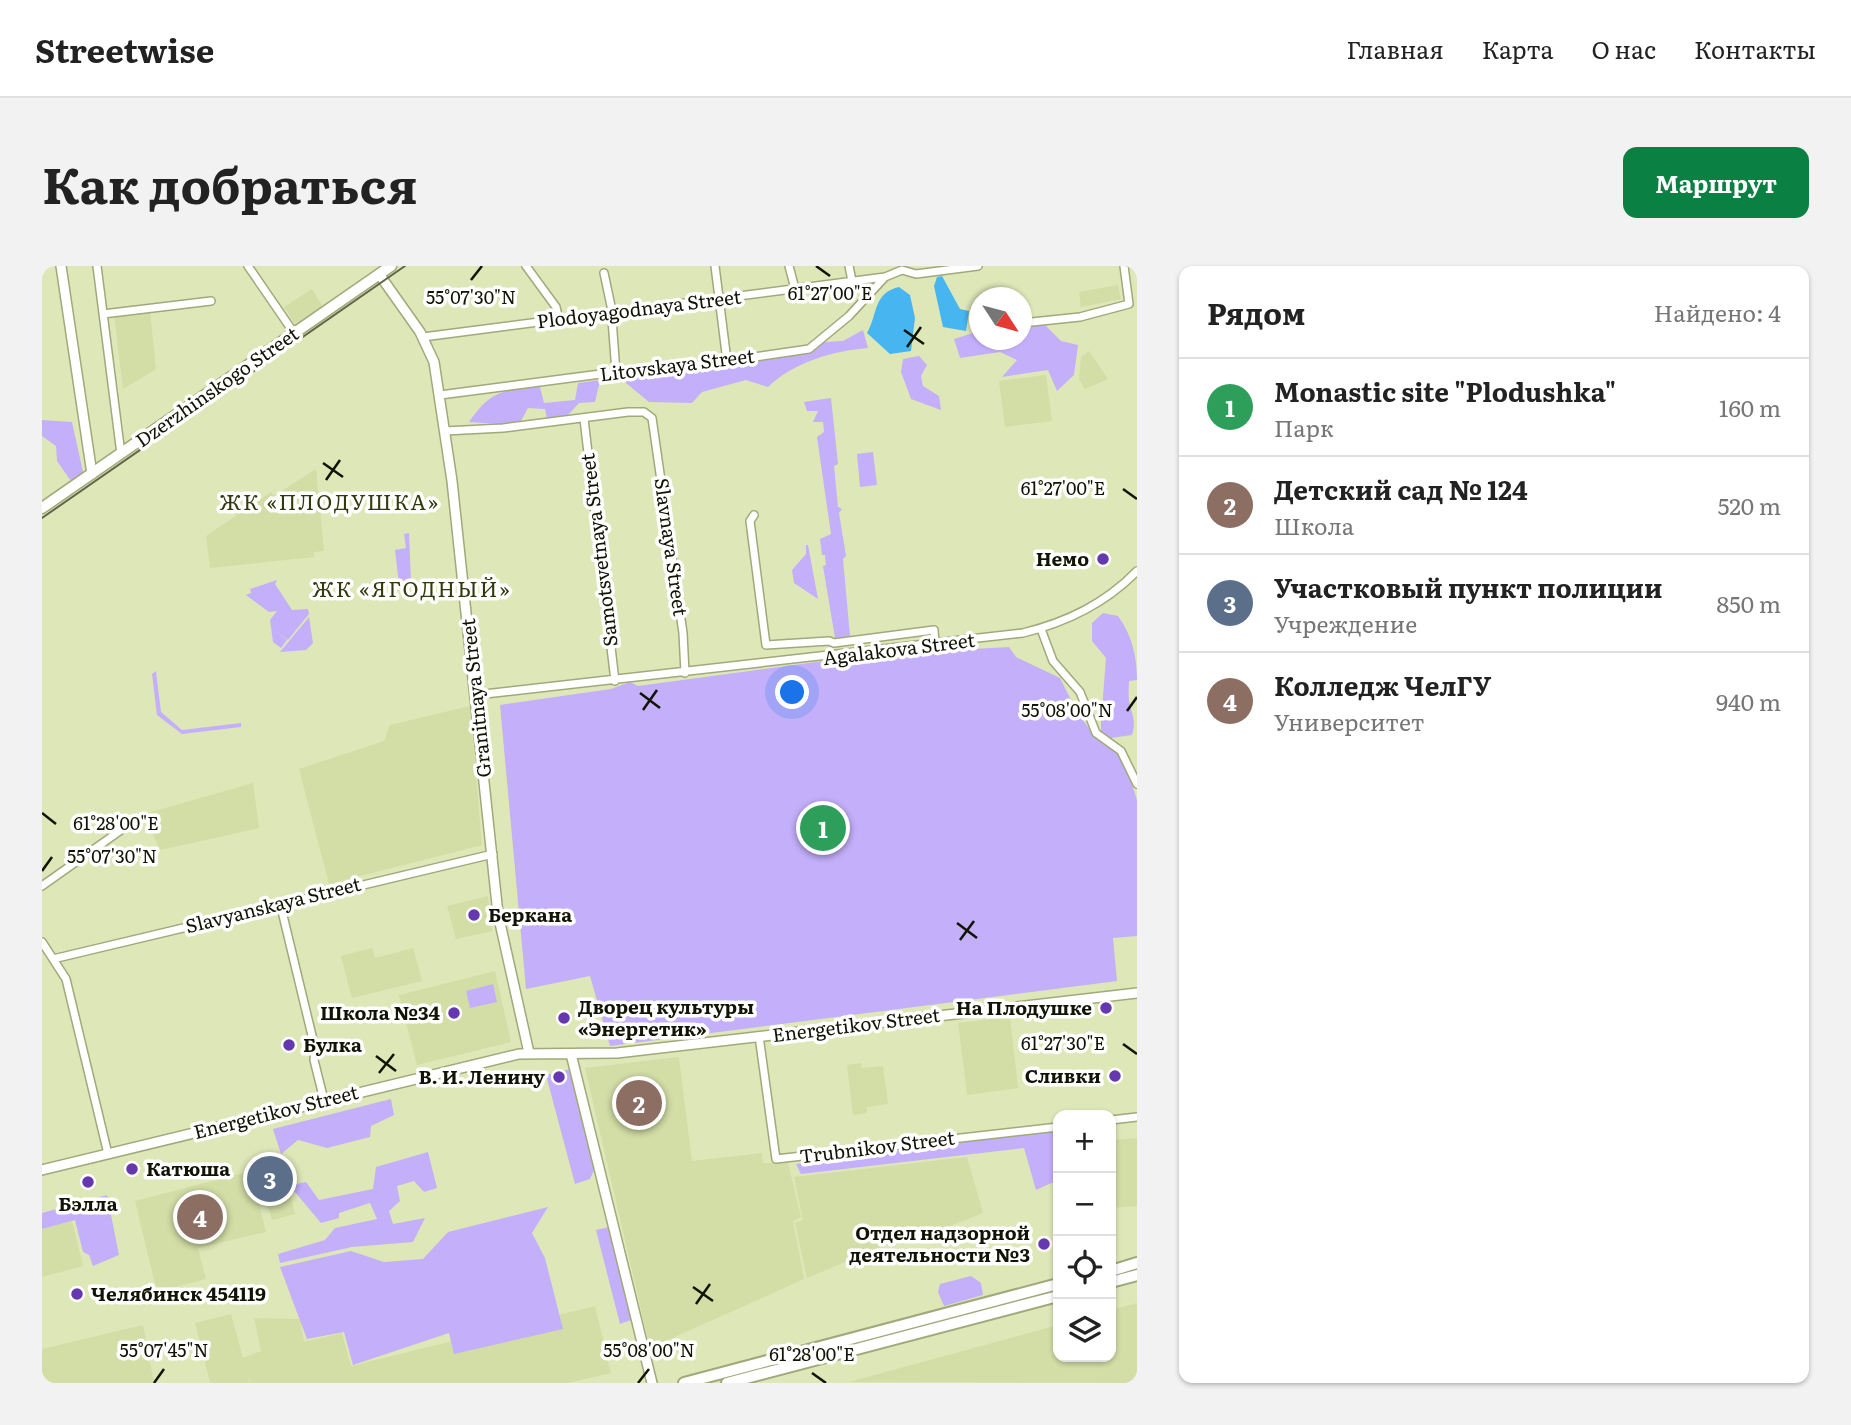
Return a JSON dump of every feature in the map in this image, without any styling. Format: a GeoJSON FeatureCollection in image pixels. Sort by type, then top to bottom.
{"type":"FeatureCollection","features":[{"type":"Feature","properties":{"kind":"main road","name":"Dzerzhinskogo Street"},"geometry":{"type":"LineString","coordinates":[[42,508],[293,333],[376,270],[391,266]]}},
{"type":"Feature","properties":{"kind":"main road"},"geometry":{"type":"LineString","coordinates":[[1116,1269],[1137,1263]]}},
{"type":"Feature","properties":{"kind":"main road"},"geometry":{"type":"LineString","coordinates":[[1116,1281],[1137,1275]]}},
{"type":"Feature","properties":{"kind":"main road"},"geometry":{"type":"LineString","coordinates":[[727,1383],[1053,1292]]}},
{"type":"Feature","properties":{"kind":"main road"},"geometry":{"type":"LineString","coordinates":[[684,1383],[1014,1302]]}},
{"type":"Feature","properties":{"kind":"street"},"geometry":{"type":"LineString","coordinates":[[61,266],[92,474]]}},
{"type":"Feature","properties":{"kind":"street"},"geometry":{"type":"LineString","coordinates":[[97,266],[121,454]]}},
{"type":"Feature","properties":{"kind":"street"},"geometry":{"type":"LineString","coordinates":[[248,266],[293,333]]}},
{"type":"Feature","properties":{"kind":"street"},"geometry":{"type":"LineString","coordinates":[[526,266],[556,307],[559,320]]}},
{"type":"Feature","properties":{"kind":"street"},"geometry":{"type":"LineString","coordinates":[[715,266],[727,361]]}},
{"type":"Feature","properties":{"kind":"street"},"geometry":{"type":"LineString","coordinates":[[789,266],[796,289]]}},
{"type":"Feature","properties":{"kind":"street"},"geometry":{"type":"LineString","coordinates":[[849,266],[852,281]]}},
{"type":"Feature","properties":{"kind":"street","name":"Plodoyagodnaya Street"},"geometry":{"type":"LineString","coordinates":[[423,337],[885,277],[903,268],[912,274],[926,270],[978,266]]}},
{"type":"Feature","properties":{"kind":"street"},"geometry":{"type":"LineString","coordinates":[[1032,322],[1080,317],[1129,304],[1124,266]]}},
{"type":"Feature","properties":{"kind":"street","name":"Granitnaya Street"},"geometry":{"type":"LineString","coordinates":[[376,270],[423,337],[434,362],[445,431],[476,695],[498,914],[528,1053]]}},
{"type":"Feature","properties":{"kind":"street"},"geometry":{"type":"LineString","coordinates":[[604,273],[612,313],[616,372]]}},
{"type":"Feature","properties":{"kind":"street","name":"Litovskaya Street"},"geometry":{"type":"LineString","coordinates":[[440,395],[616,372],[659,371],[814,347],[885,277]]}},
{"type":"Feature","properties":{"kind":"street"},"geometry":{"type":"LineString","coordinates":[[103,314],[211,301]]}},
{"type":"Feature","properties":{"kind":"street","name":"Slavnaya Street"},"geometry":{"type":"LineString","coordinates":[[584,419],[639,411],[654,422],[683,633],[685,673]]}},
{"type":"Feature","properties":{"kind":"street"},"geometry":{"type":"LineString","coordinates":[[445,431],[584,419]]}},
{"type":"Feature","properties":{"kind":"street","name":"Samotsvetnaya Street"},"geometry":{"type":"LineString","coordinates":[[584,419],[615,681]]}},
{"type":"Feature","properties":{"kind":"street"},"geometry":{"type":"LineString","coordinates":[[754,515],[750,520],[766,645],[829,641],[834,643],[934,631],[935,645]]}},
{"type":"Feature","properties":{"kind":"street","name":"Agalakova Street"},"geometry":{"type":"LineString","coordinates":[[476,695],[935,645],[1041,629],[1103,601],[1137,571]]}},
{"type":"Feature","properties":{"kind":"street"},"geometry":{"type":"LineString","coordinates":[[1041,629],[1053,661],[1080,692],[1096,733],[1121,751],[1137,784]]}},
{"type":"Feature","properties":{"kind":"street"},"geometry":{"type":"LineString","coordinates":[[42,886],[131,823]]}},
{"type":"Feature","properties":{"kind":"street","name":"Slavyanskaya Street"},"geometry":{"type":"LineString","coordinates":[[53,959],[492,854]]}},
{"type":"Feature","properties":{"kind":"street"},"geometry":{"type":"LineString","coordinates":[[279,903],[315,1048],[314,1060],[324,1100]]}},
{"type":"Feature","properties":{"kind":"street"},"geometry":{"type":"LineString","coordinates":[[42,942],[66,979],[108,1154]]}},
{"type":"Feature","properties":{"kind":"street","name":"Energetikov Street"},"geometry":{"type":"LineString","coordinates":[[42,1170],[528,1053],[617,1053],[1137,993]]}},
{"type":"Feature","properties":{"kind":"street","name":"Trubnikov Street"},"geometry":{"type":"LineString","coordinates":[[759,1036],[776,1159],[1053,1128]]}},
{"type":"Feature","properties":{"kind":"street"},"geometry":{"type":"LineString","coordinates":[[571,1054],[652,1383]]}},
{"type":"Feature","properties":{"kind":"street"},"geometry":{"type":"LineString","coordinates":[[1116,1119],[1137,1117]]}},
{"type":"Feature","properties":{"kind":"shaded area"},"geometry":{"type":"Polygon","coordinates":[[[1118,285],[1121,299],[1081,307],[1079,292],[1118,285]]]}},
{"type":"Feature","properties":{"kind":"shaded area"},"geometry":{"type":"Polygon","coordinates":[[[312,289],[323,307],[295,324],[284,307],[312,289]]]}},
{"type":"Feature","properties":{"kind":"shaded area"},"geometry":{"type":"Polygon","coordinates":[[[150,312],[156,369],[123,389],[114,314],[150,312]]]}},
{"type":"Feature","properties":{"kind":"shaded area"},"geometry":{"type":"Polygon","coordinates":[[[1045,325],[1061,341],[1078,345],[1074,375],[1057,391],[1048,370],[1002,377],[1017,360],[1000,352],[960,358],[954,339],[969,334],[969,350],[1032,350],[1032,326],[1045,325]]]}},
{"type":"Feature","properties":{"kind":"shaded area"},"geometry":{"type":"Polygon","coordinates":[[[863,330],[868,348],[841,352],[802,364],[768,387],[746,380],[702,392],[692,403],[649,402],[620,378],[715,367],[726,370],[734,362],[798,355],[825,342],[843,341],[863,330]]]}},
{"type":"Feature","properties":{"kind":"shaded area"},"geometry":{"type":"Polygon","coordinates":[[[1089,351],[1108,379],[1085,389],[1079,379],[1081,357],[1089,351]]]}},
{"type":"Feature","properties":{"kind":"shaded area"},"geometry":{"type":"Polygon","coordinates":[[[919,356],[927,365],[921,376],[923,386],[939,396],[941,410],[911,399],[901,372],[903,359],[919,356]]]}},
{"type":"Feature","properties":{"kind":"shaded area"},"geometry":{"type":"Polygon","coordinates":[[[1046,375],[1052,421],[1005,427],[999,381],[1046,375]]]}},
{"type":"Feature","properties":{"kind":"shaded area"},"geometry":{"type":"Polygon","coordinates":[[[600,380],[595,402],[579,403],[568,415],[547,419],[545,409],[528,408],[521,421],[500,424],[469,422],[492,397],[507,391],[540,387],[544,403],[575,400],[578,383],[600,380]]]}},
{"type":"Feature","properties":{"kind":"shaded area"},"geometry":{"type":"Polygon","coordinates":[[[831,398],[838,464],[834,466],[838,507],[842,509],[839,513],[846,556],[843,559],[850,636],[835,638],[823,566],[826,565],[825,555],[822,555],[820,539],[831,534],[817,437],[824,432],[823,422],[813,422],[818,411],[807,411],[804,402],[831,398]]]}},
{"type":"Feature","properties":{"kind":"shaded area"},"geometry":{"type":"Polygon","coordinates":[[[42,420],[72,422],[83,472],[71,481],[57,461],[56,446],[42,436],[42,420]]]}},
{"type":"Feature","properties":{"kind":"shaded area"},"geometry":{"type":"Polygon","coordinates":[[[873,452],[877,485],[860,487],[857,454],[873,452]]]}},
{"type":"Feature","properties":{"kind":"shaded area"},"geometry":{"type":"Polygon","coordinates":[[[316,469],[324,551],[314,552],[314,557],[210,568],[206,536],[237,515],[235,512],[246,504],[251,506],[271,492],[274,496],[316,469]]]}},
{"type":"Feature","properties":{"kind":"shaded area"},"geometry":{"type":"Polygon","coordinates":[[[409,533],[411,582],[399,584],[395,550],[406,548],[404,534],[409,533]]]}},
{"type":"Feature","properties":{"kind":"shaded area"},"geometry":{"type":"Polygon","coordinates":[[[806,545],[818,599],[794,583],[792,570],[806,554],[806,545]]]}},
{"type":"Feature","properties":{"kind":"shaded area"},"geometry":{"type":"Polygon","coordinates":[[[277,580],[275,584],[292,610],[308,609],[309,614],[288,640],[274,630],[287,640],[281,648],[273,642],[270,620],[277,611],[269,612],[246,595],[251,593],[250,589],[277,580]]]}},
{"type":"Feature","properties":{"kind":"shaded area"},"geometry":{"type":"Polygon","coordinates":[[[1103,613],[1118,616],[1133,646],[1137,680],[1129,681],[1129,698],[1134,721],[1132,735],[1111,738],[1101,732],[1106,658],[1092,641],[1092,623],[1103,613]]]}},
{"type":"Feature","properties":{"kind":"shaded area"},"geometry":{"type":"Polygon","coordinates":[[[309,617],[313,643],[306,650],[280,652],[309,617]]]}},
{"type":"Feature","properties":{"kind":"shaded area"},"geometry":{"type":"Polygon","coordinates":[[[1009,647],[1016,657],[1060,678],[1077,712],[1096,738],[1123,757],[1137,800],[1137,936],[1113,938],[1117,981],[610,1046],[590,976],[526,989],[500,705],[611,689],[630,682],[638,686],[913,649],[918,652],[1009,647]]]}},
{"type":"Feature","properties":{"kind":"shaded area"},"geometry":{"type":"Polygon","coordinates":[[[156,671],[161,712],[182,730],[241,723],[241,727],[182,734],[157,715],[152,674],[156,671]]]}},
{"type":"Feature","properties":{"kind":"shaded area"},"geometry":{"type":"Polygon","coordinates":[[[470,706],[482,845],[329,884],[299,769],[384,741],[390,725],[470,706]]]}},
{"type":"Feature","properties":{"kind":"shaded area"},"geometry":{"type":"Polygon","coordinates":[[[253,783],[259,828],[160,850],[144,814],[253,783]]]}},
{"type":"Feature","properties":{"kind":"shaded area"},"geometry":{"type":"Polygon","coordinates":[[[488,896],[492,931],[456,939],[447,906],[488,896]]]}},
{"type":"Feature","properties":{"kind":"shaded area"},"geometry":{"type":"Polygon","coordinates":[[[372,948],[375,958],[413,948],[422,981],[352,998],[341,956],[372,948]]]}},
{"type":"Feature","properties":{"kind":"shaded area","name":"Школа №34"},"geometry":{"type":"Polygon","coordinates":[[[495,971],[511,1042],[417,1065],[399,995],[495,971]]]}},
{"type":"Feature","properties":{"kind":"shaded area"},"geometry":{"type":"Polygon","coordinates":[[[493,984],[497,1002],[470,1008],[466,991],[493,984]]]}},
{"type":"Feature","properties":{"kind":"shaded area"},"geometry":{"type":"Polygon","coordinates":[[[1010,1017],[1018,1088],[967,1095],[958,1023],[1010,1017]]]}},
{"type":"Feature","properties":{"kind":"shaded area"},"geometry":{"type":"Polygon","coordinates":[[[679,1057],[692,1161],[762,1153],[763,1163],[788,1163],[801,1217],[793,1221],[804,1279],[650,1348],[585,1068],[679,1057]]]}},
{"type":"Feature","properties":{"kind":"shaded area"},"geometry":{"type":"Polygon","coordinates":[[[861,1063],[862,1068],[883,1066],[888,1104],[867,1107],[867,1113],[853,1115],[847,1065],[861,1063]]]}},
{"type":"Feature","properties":{"kind":"shaded area"},"geometry":{"type":"Polygon","coordinates":[[[571,1069],[595,1168],[590,1179],[575,1184],[546,1075],[571,1069]]]}},
{"type":"Feature","properties":{"kind":"shaded area"},"geometry":{"type":"Polygon","coordinates":[[[391,1099],[394,1115],[371,1126],[370,1137],[327,1148],[298,1140],[281,1154],[273,1129],[391,1099]]]}},
{"type":"Feature","properties":{"kind":"shaded area"},"geometry":{"type":"Polygon","coordinates":[[[1053,1131],[1053,1182],[1036,1190],[1024,1148],[801,1174],[796,1164],[1053,1131]]]}},
{"type":"Feature","properties":{"kind":"shaded area"},"geometry":{"type":"Polygon","coordinates":[[[1137,1138],[1137,1206],[1116,1208],[1116,1140],[1137,1138]]]}},
{"type":"Feature","properties":{"kind":"shaded area"},"geometry":{"type":"Polygon","coordinates":[[[428,1152],[437,1188],[424,1192],[414,1181],[397,1186],[400,1201],[389,1211],[393,1224],[425,1218],[413,1242],[352,1247],[280,1263],[278,1254],[325,1240],[335,1228],[377,1219],[370,1203],[339,1213],[339,1218],[321,1223],[295,1192],[265,1198],[265,1191],[306,1182],[319,1200],[373,1189],[376,1167],[428,1152]]]}},
{"type":"Feature","properties":{"kind":"shaded area"},"geometry":{"type":"Polygon","coordinates":[[[967,1157],[983,1213],[930,1234],[926,1228],[807,1278],[795,1223],[803,1220],[794,1177],[967,1157]]]}},
{"type":"Feature","properties":{"kind":"shaded area"},"geometry":{"type":"Polygon","coordinates":[[[251,1171],[266,1232],[198,1248],[206,1279],[157,1292],[135,1201],[251,1171]]]}},
{"type":"Feature","properties":{"kind":"shaded area"},"geometry":{"type":"Polygon","coordinates":[[[290,1194],[295,1214],[272,1220],[266,1200],[290,1194]]]}},
{"type":"Feature","properties":{"kind":"shaded area"},"geometry":{"type":"Polygon","coordinates":[[[107,1195],[119,1255],[93,1266],[89,1255],[83,1252],[75,1220],[42,1229],[42,1213],[107,1195]]]}},
{"type":"Feature","properties":{"kind":"shaded area"},"geometry":{"type":"Polygon","coordinates":[[[548,1207],[532,1233],[545,1258],[563,1329],[454,1354],[449,1333],[353,1365],[344,1332],[307,1339],[280,1267],[351,1251],[384,1262],[423,1259],[448,1232],[548,1207]]]}},
{"type":"Feature","properties":{"kind":"shaded area"},"geometry":{"type":"Polygon","coordinates":[[[72,1221],[83,1266],[42,1277],[42,1229],[72,1221]]]}},
{"type":"Feature","properties":{"kind":"shaded area"},"geometry":{"type":"Polygon","coordinates":[[[609,1227],[631,1320],[620,1324],[596,1230],[609,1227]]]}},
{"type":"Feature","properties":{"kind":"shaded area"},"geometry":{"type":"Polygon","coordinates":[[[971,1276],[981,1283],[983,1295],[944,1306],[938,1292],[940,1284],[971,1276]]]}},
{"type":"Feature","properties":{"kind":"shaded area"},"geometry":{"type":"Polygon","coordinates":[[[1137,1303],[1137,1383],[849,1382],[1053,1326],[1053,1362],[1116,1362],[1116,1309],[1137,1303]]]}},
{"type":"Feature","properties":{"kind":"shaded area"},"geometry":{"type":"Polygon","coordinates":[[[595,1306],[611,1373],[568,1383],[250,1383],[247,1373],[249,1383],[210,1383],[195,1323],[231,1314],[243,1358],[261,1351],[254,1318],[300,1319],[304,1342],[342,1333],[351,1366],[595,1306]]]}},
{"type":"Feature","properties":{"kind":"shaded area"},"geometry":{"type":"Polygon","coordinates":[[[143,1325],[154,1383],[42,1383],[42,1349],[143,1325]]]}},
{"type":"Feature","properties":{"kind":"water"},"geometry":{"type":"Polygon","coordinates":[[[942,276],[960,309],[969,311],[966,331],[943,327],[934,286],[937,277],[942,276]]]}},
{"type":"Feature","properties":{"kind":"water"},"geometry":{"type":"Polygon","coordinates":[[[899,287],[910,295],[915,318],[911,351],[890,354],[867,333],[880,299],[899,287]]]}},
{"type":"Feature","properties":{"kind":"tram line"},"geometry":{"type":"LineString","coordinates":[[42,518],[405,266]]}},
{"type":"Feature","properties":{"kind":"place","name":"Немо"},"geometry":{"type":"Point","coordinates":[1103,559]}},
{"type":"Feature","properties":{"kind":"place","name":"Monastic site \"Plodushka\""},"geometry":{"type":"Point","coordinates":[823,828]}},
{"type":"Feature","properties":{"kind":"place","name":"Беркана"},"geometry":{"type":"Point","coordinates":[474,915]}},
{"type":"Feature","properties":{"kind":"place","name":"На Плодушке"},"geometry":{"type":"Point","coordinates":[1106,1008]}},
{"type":"Feature","properties":{"kind":"place","name":"Школа №34"},"geometry":{"type":"Point","coordinates":[454,1013]}},
{"type":"Feature","properties":{"kind":"place","name":"Дворец культуры «Энергетик»"},"geometry":{"type":"Point","coordinates":[564,1018]}},
{"type":"Feature","properties":{"kind":"place","name":"Булка"},"geometry":{"type":"Point","coordinates":[289,1045]}},
{"type":"Feature","properties":{"kind":"place","name":"Сливки"},"geometry":{"type":"Point","coordinates":[1115,1076]}},
{"type":"Feature","properties":{"kind":"place","name":"В. И. Ленину"},"geometry":{"type":"Point","coordinates":[559,1077]}},
{"type":"Feature","properties":{"kind":"place","name":"Детский сад № 124"},"geometry":{"type":"Point","coordinates":[639,1103]}},
{"type":"Feature","properties":{"kind":"place","name":"Катюша"},"geometry":{"type":"Point","coordinates":[132,1169]}},
{"type":"Feature","properties":{"kind":"place","name":"Участковый пункт полиции"},"geometry":{"type":"Point","coordinates":[270,1179]}},
{"type":"Feature","properties":{"kind":"place","name":"Бэлла"},"geometry":{"type":"Point","coordinates":[88,1182]}},
{"type":"Feature","properties":{"kind":"place","name":"Колледж ЧелГУ"},"geometry":{"type":"Point","coordinates":[200,1217]}},
{"type":"Feature","properties":{"kind":"place","name":"Отдел надзорной деятельности №3"},"geometry":{"type":"Point","coordinates":[1044,1244]}},
{"type":"Feature","properties":{"kind":"place","name":"Челябинск 454119"},"geometry":{"type":"Point","coordinates":[77,1294]}},
{"type":"Feature","properties":{"kind":"district","name":"ЖК «ПЛОДУШКА»"},"geometry":{"type":"Point","coordinates":[330,503]}},
{"type":"Feature","properties":{"kind":"district","name":"ЖК «ЯГОДНЫЙ»"},"geometry":{"type":"Point","coordinates":[412,590]}}]}
